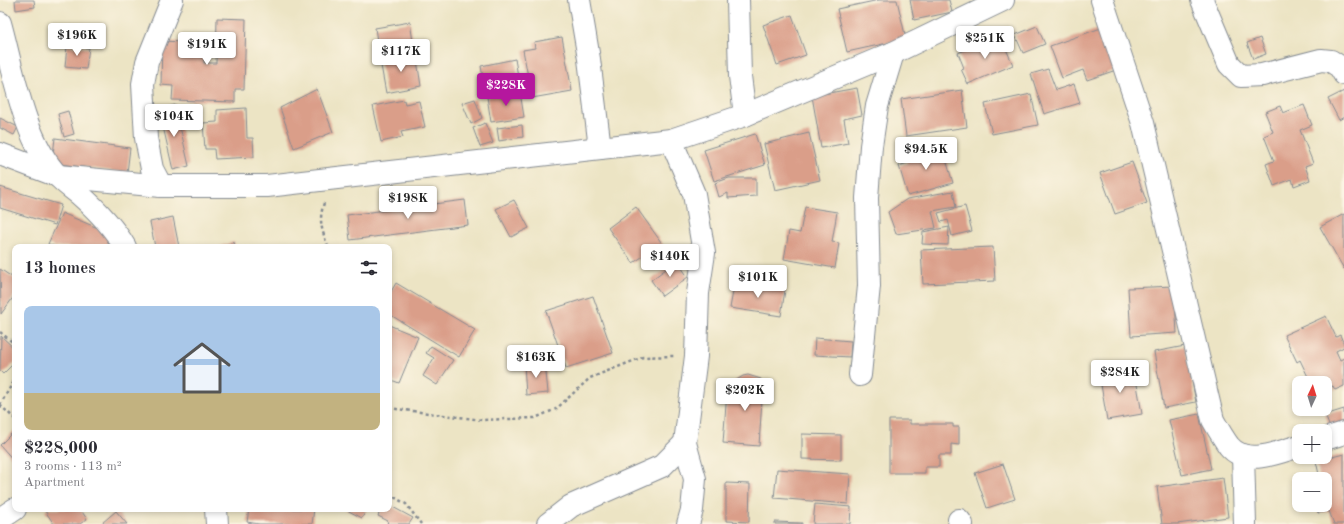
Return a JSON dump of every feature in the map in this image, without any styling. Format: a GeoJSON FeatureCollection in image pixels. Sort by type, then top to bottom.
{"type":"FeatureCollection","features":[{"type":"Feature","properties":{"kind":"street"},"geometry":{"type":"LineString","coordinates":[[161,186],[152,169],[146,138],[143,84],[148,62],[172,0]]}},
{"type":"Feature","properties":{"kind":"street"},"geometry":{"type":"LineString","coordinates":[[579,0],[589,59],[600,148]]}},
{"type":"Feature","properties":{"kind":"street"},"geometry":{"type":"LineString","coordinates":[[738,0],[740,76],[745,115]]}},
{"type":"Feature","properties":{"kind":"street"},"geometry":{"type":"LineString","coordinates":[[0,154],[58,176],[161,186],[267,186],[671,140],[745,115],[893,53],[1003,0]]}},
{"type":"Feature","properties":{"kind":"street"},"geometry":{"type":"LineString","coordinates":[[1102,0],[1143,122],[1213,420],[1230,447],[1243,455],[1263,457],[1292,448]]}},
{"type":"Feature","properties":{"kind":"street"},"geometry":{"type":"LineString","coordinates":[[1202,0],[1229,64],[1241,76],[1262,75],[1321,60],[1331,61],[1340,67],[1344,74]]}},
{"type":"Feature","properties":{"kind":"street"},"geometry":{"type":"LineString","coordinates":[[0,23],[20,98],[38,148],[58,176],[81,196],[118,235],[123,244]]}},
{"type":"Feature","properties":{"kind":"street"},"geometry":{"type":"LineString","coordinates":[[860,375],[869,286],[867,198],[871,146],[877,106],[893,53]]}},
{"type":"Feature","properties":{"kind":"street"},"geometry":{"type":"LineString","coordinates":[[671,140],[694,194],[704,253],[698,293],[696,356],[685,443],[695,479],[692,510],[688,524]]}},
{"type":"Feature","properties":{"kind":"street"},"geometry":{"type":"LineString","coordinates":[[1332,437],[1344,433]]}},
{"type":"Feature","properties":{"kind":"street"},"geometry":{"type":"LineString","coordinates":[[548,524],[571,506],[662,466],[685,443]]}},
{"type":"Feature","properties":{"kind":"street"},"geometry":{"type":"LineString","coordinates":[[1243,455],[1245,524]]}},
{"type":"Feature","properties":{"kind":"street"},"geometry":{"type":"LineString","coordinates":[[0,519],[12,511]]}},
{"type":"Feature","properties":{"kind":"street"},"geometry":{"type":"LineString","coordinates":[[216,512],[218,524]]}},
{"type":"Feature","properties":{"kind":"path"},"geometry":{"type":"LineString","coordinates":[[327,244],[321,226],[321,212],[331,179]]}},
{"type":"Feature","properties":{"kind":"path"},"geometry":{"type":"LineString","coordinates":[[0,332],[12,342]]}},
{"type":"Feature","properties":{"kind":"path"},"geometry":{"type":"LineString","coordinates":[[392,408],[482,420],[535,418],[556,408],[590,378],[643,357],[696,356]]}},
{"type":"Feature","properties":{"kind":"path"},"geometry":{"type":"LineString","coordinates":[[12,384],[0,405],[12,415]]}},
{"type":"Feature","properties":{"kind":"path"},"geometry":{"type":"LineString","coordinates":[[392,496],[406,504],[421,524]]}},
{"type":"Feature","properties":{"kind":"building"},"geometry":{"type":"Polygon","coordinates":[[[15,0],[34,0],[35,7],[16,10],[15,0]]]}},
{"type":"Feature","properties":{"kind":"building"},"geometry":{"type":"Polygon","coordinates":[[[879,0],[897,0],[906,39],[847,52],[837,9],[879,0]]]}},
{"type":"Feature","properties":{"kind":"building"},"geometry":{"type":"Polygon","coordinates":[[[910,0],[949,0],[952,12],[914,20],[910,0]]]}},
{"type":"Feature","properties":{"kind":"building"},"geometry":{"type":"Polygon","coordinates":[[[792,15],[806,55],[777,65],[763,25],[792,15]]]}},
{"type":"Feature","properties":{"kind":"building"},"geometry":{"type":"Polygon","coordinates":[[[217,18],[246,19],[244,89],[235,89],[235,102],[172,100],[173,86],[161,85],[162,41],[204,43],[204,63],[216,63],[217,18]]]}},
{"type":"Feature","properties":{"kind":"building"},"geometry":{"type":"Polygon","coordinates":[[[410,22],[414,48],[379,54],[375,28],[410,22]]]}},
{"type":"Feature","properties":{"kind":"building"},"geometry":{"type":"Polygon","coordinates":[[[1037,26],[1045,44],[1023,53],[1015,35],[1037,26]]]}},
{"type":"Feature","properties":{"kind":"building"},"geometry":{"type":"Polygon","coordinates":[[[1101,28],[1116,70],[1087,80],[1083,70],[1062,78],[1050,46],[1101,28]]]}},
{"type":"Feature","properties":{"kind":"building"},"geometry":{"type":"Polygon","coordinates":[[[1000,35],[1013,65],[968,84],[961,69],[964,68],[958,53],[1000,35]]]}},
{"type":"Feature","properties":{"kind":"building"},"geometry":{"type":"Polygon","coordinates":[[[562,37],[572,91],[532,98],[523,50],[535,48],[534,42],[562,37]]]}},
{"type":"Feature","properties":{"kind":"building"},"geometry":{"type":"Polygon","coordinates":[[[1260,38],[1266,54],[1253,59],[1247,43],[1260,38]]]}},
{"type":"Feature","properties":{"kind":"building"},"geometry":{"type":"Polygon","coordinates":[[[67,46],[89,48],[86,69],[65,67],[67,46]]]}},
{"type":"Feature","properties":{"kind":"building"},"geometry":{"type":"Polygon","coordinates":[[[416,54],[421,86],[386,93],[380,60],[416,54]]]}},
{"type":"Feature","properties":{"kind":"building"},"geometry":{"type":"Polygon","coordinates":[[[515,59],[520,88],[486,95],[481,66],[515,59]]]}},
{"type":"Feature","properties":{"kind":"building"},"geometry":{"type":"Polygon","coordinates":[[[1048,69],[1056,90],[1074,84],[1080,103],[1044,114],[1031,74],[1048,69]]]}},
{"type":"Feature","properties":{"kind":"building"},"geometry":{"type":"Polygon","coordinates":[[[857,88],[862,115],[844,119],[848,143],[821,148],[812,96],[857,88]]]}},
{"type":"Feature","properties":{"kind":"building"},"geometry":{"type":"Polygon","coordinates":[[[317,89],[333,132],[294,148],[280,108],[317,89]]]}},
{"type":"Feature","properties":{"kind":"building"},"geometry":{"type":"Polygon","coordinates":[[[962,90],[967,127],[906,136],[901,99],[962,90]]]}},
{"type":"Feature","properties":{"kind":"building"},"geometry":{"type":"Polygon","coordinates":[[[1344,91],[1344,117],[1339,120],[1328,99],[1344,91]]]}},
{"type":"Feature","properties":{"kind":"building"},"geometry":{"type":"Polygon","coordinates":[[[520,92],[524,117],[491,122],[487,97],[520,92]]]}},
{"type":"Feature","properties":{"kind":"building"},"geometry":{"type":"Polygon","coordinates":[[[1031,94],[1038,125],[992,134],[985,104],[1031,94]]]}},
{"type":"Feature","properties":{"kind":"building"},"geometry":{"type":"Polygon","coordinates":[[[475,99],[482,118],[471,124],[462,103],[475,99]]]}},
{"type":"Feature","properties":{"kind":"building"},"geometry":{"type":"Polygon","coordinates":[[[404,100],[405,104],[419,101],[425,127],[401,132],[403,137],[381,142],[373,106],[404,100]]]}},
{"type":"Feature","properties":{"kind":"building"},"geometry":{"type":"Polygon","coordinates":[[[175,105],[189,166],[173,170],[159,109],[175,105]]]}},
{"type":"Feature","properties":{"kind":"building"},"geometry":{"type":"Polygon","coordinates":[[[1304,105],[1312,125],[1300,130],[1313,163],[1305,166],[1310,180],[1294,186],[1292,179],[1274,186],[1266,164],[1274,161],[1264,136],[1273,132],[1265,112],[1280,106],[1283,113],[1304,105]]]}},
{"type":"Feature","properties":{"kind":"building"},"geometry":{"type":"Polygon","coordinates":[[[246,108],[247,138],[253,138],[254,157],[215,159],[214,149],[205,149],[203,123],[217,122],[217,110],[246,108]]]}},
{"type":"Feature","properties":{"kind":"building"},"geometry":{"type":"Polygon","coordinates":[[[68,111],[74,134],[64,137],[58,114],[68,111]]]}},
{"type":"Feature","properties":{"kind":"building"},"geometry":{"type":"Polygon","coordinates":[[[0,118],[18,127],[14,135],[0,128],[0,118]]]}},
{"type":"Feature","properties":{"kind":"building"},"geometry":{"type":"Polygon","coordinates":[[[485,123],[493,143],[480,147],[473,128],[485,123]]]}},
{"type":"Feature","properties":{"kind":"building"},"geometry":{"type":"Polygon","coordinates":[[[522,125],[523,137],[499,141],[497,128],[522,125]]]}},
{"type":"Feature","properties":{"kind":"building"},"geometry":{"type":"Polygon","coordinates":[[[809,133],[820,180],[775,190],[764,144],[809,133]]]}},
{"type":"Feature","properties":{"kind":"building"},"geometry":{"type":"Polygon","coordinates":[[[755,134],[765,165],[714,181],[704,150],[755,134]]]}},
{"type":"Feature","properties":{"kind":"building"},"geometry":{"type":"Polygon","coordinates":[[[55,138],[130,148],[127,173],[52,163],[55,138]]]}},
{"type":"Feature","properties":{"kind":"building"},"geometry":{"type":"Polygon","coordinates":[[[942,146],[953,183],[908,196],[899,166],[907,163],[905,156],[942,146]]]}},
{"type":"Feature","properties":{"kind":"building"},"geometry":{"type":"Polygon","coordinates":[[[1132,162],[1147,203],[1115,214],[1100,173],[1132,162]]]}},
{"type":"Feature","properties":{"kind":"building"},"geometry":{"type":"Polygon","coordinates":[[[729,178],[756,178],[756,196],[728,198],[728,193],[719,197],[715,183],[729,178]]]}},
{"type":"Feature","properties":{"kind":"building"},"geometry":{"type":"Polygon","coordinates":[[[0,187],[61,205],[55,225],[0,208],[0,187]]]}},
{"type":"Feature","properties":{"kind":"building"},"geometry":{"type":"Polygon","coordinates":[[[953,191],[956,207],[932,211],[936,228],[896,234],[888,212],[907,199],[953,191]]]}},
{"type":"Feature","properties":{"kind":"building"},"geometry":{"type":"Polygon","coordinates":[[[465,200],[468,225],[350,240],[347,215],[465,200]]]}},
{"type":"Feature","properties":{"kind":"building"},"geometry":{"type":"Polygon","coordinates":[[[514,200],[529,228],[511,237],[496,209],[514,200]]]}},
{"type":"Feature","properties":{"kind":"building"},"geometry":{"type":"Polygon","coordinates":[[[965,206],[972,231],[952,236],[948,220],[941,222],[938,213],[965,206]]]}},
{"type":"Feature","properties":{"kind":"building"},"geometry":{"type":"Polygon","coordinates":[[[636,207],[666,249],[652,259],[648,253],[633,263],[608,228],[636,207]]]}},
{"type":"Feature","properties":{"kind":"building"},"geometry":{"type":"Polygon","coordinates":[[[805,207],[837,212],[832,242],[839,243],[835,268],[784,259],[789,231],[800,233],[805,207]]]}},
{"type":"Feature","properties":{"kind":"building"},"geometry":{"type":"Polygon","coordinates":[[[62,213],[112,234],[108,244],[48,244],[62,213]]]}},
{"type":"Feature","properties":{"kind":"building"},"geometry":{"type":"Polygon","coordinates":[[[1344,214],[1344,269],[1320,227],[1344,214]]]}},
{"type":"Feature","properties":{"kind":"building"},"geometry":{"type":"Polygon","coordinates":[[[173,217],[178,244],[154,244],[150,222],[173,217]]]}},
{"type":"Feature","properties":{"kind":"building"},"geometry":{"type":"Polygon","coordinates":[[[949,227],[948,245],[922,244],[923,232],[949,227]]]}},
{"type":"Feature","properties":{"kind":"building"},"geometry":{"type":"Polygon","coordinates":[[[993,247],[995,281],[923,284],[921,250],[993,247]]]}},
{"type":"Feature","properties":{"kind":"building"},"geometry":{"type":"Polygon","coordinates":[[[677,261],[688,277],[662,296],[651,280],[677,261]]]}},
{"type":"Feature","properties":{"kind":"building"},"geometry":{"type":"Polygon","coordinates":[[[0,269],[12,277],[12,299],[1,314],[0,269]]]}},
{"type":"Feature","properties":{"kind":"building"},"geometry":{"type":"Polygon","coordinates":[[[735,281],[785,290],[781,316],[730,308],[735,281]]]}},
{"type":"Feature","properties":{"kind":"building"},"geometry":{"type":"Polygon","coordinates":[[[396,283],[475,330],[459,357],[392,316],[392,290],[396,283]]]}},
{"type":"Feature","properties":{"kind":"building"},"geometry":{"type":"Polygon","coordinates":[[[1174,286],[1177,333],[1131,336],[1128,288],[1174,286]]]}},
{"type":"Feature","properties":{"kind":"building"},"geometry":{"type":"Polygon","coordinates":[[[593,296],[613,353],[566,368],[546,311],[593,296]]]}},
{"type":"Feature","properties":{"kind":"building"},"geometry":{"type":"Polygon","coordinates":[[[1326,316],[1336,337],[1340,335],[1344,344],[1344,347],[1336,351],[1340,360],[1344,358],[1344,386],[1335,390],[1332,386],[1332,376],[1308,376],[1300,360],[1297,362],[1284,335],[1326,316]]]}},
{"type":"Feature","properties":{"kind":"building"},"geometry":{"type":"Polygon","coordinates":[[[392,326],[418,337],[399,383],[392,380],[392,326]]]}},
{"type":"Feature","properties":{"kind":"building"},"geometry":{"type":"Polygon","coordinates":[[[1,336],[12,346],[12,365],[3,374],[0,371],[1,336]]]}},
{"type":"Feature","properties":{"kind":"building"},"geometry":{"type":"Polygon","coordinates":[[[815,338],[851,341],[850,357],[814,355],[815,338]]]}},
{"type":"Feature","properties":{"kind":"building"},"geometry":{"type":"Polygon","coordinates":[[[431,346],[453,360],[437,385],[423,376],[434,358],[426,353],[431,346]]]}},
{"type":"Feature","properties":{"kind":"building"},"geometry":{"type":"Polygon","coordinates":[[[1185,346],[1196,402],[1164,408],[1154,352],[1185,346]]]}},
{"type":"Feature","properties":{"kind":"building"},"geometry":{"type":"Polygon","coordinates":[[[545,362],[548,393],[526,395],[524,364],[545,362]]]}},
{"type":"Feature","properties":{"kind":"building"},"geometry":{"type":"Polygon","coordinates":[[[1134,367],[1142,414],[1107,420],[1099,373],[1134,367]]]}},
{"type":"Feature","properties":{"kind":"building"},"geometry":{"type":"Polygon","coordinates":[[[748,375],[761,379],[767,390],[767,399],[762,399],[759,446],[723,443],[727,392],[732,393],[735,381],[748,375]]]}},
{"type":"Feature","properties":{"kind":"building"},"geometry":{"type":"Polygon","coordinates":[[[1344,409],[1344,429],[1332,433],[1332,424],[1328,424],[1325,416],[1332,416],[1332,413],[1344,409]]]}},
{"type":"Feature","properties":{"kind":"building"},"geometry":{"type":"Polygon","coordinates":[[[1199,414],[1211,469],[1182,475],[1169,420],[1199,414]]]}},
{"type":"Feature","properties":{"kind":"building"},"geometry":{"type":"Polygon","coordinates":[[[889,420],[910,420],[910,424],[953,424],[953,427],[959,427],[959,445],[951,444],[951,455],[939,455],[939,467],[925,467],[925,473],[889,473],[889,420]]]}},
{"type":"Feature","properties":{"kind":"building"},"geometry":{"type":"Polygon","coordinates":[[[12,433],[12,459],[0,445],[12,433]]]}},
{"type":"Feature","properties":{"kind":"building"},"geometry":{"type":"Polygon","coordinates":[[[802,434],[841,435],[841,460],[802,459],[802,434]]]}},
{"type":"Feature","properties":{"kind":"building"},"geometry":{"type":"Polygon","coordinates":[[[1344,454],[1344,524],[1334,524],[1329,512],[1332,512],[1332,472],[1318,472],[1317,464],[1332,464],[1332,457],[1344,454]]]}},
{"type":"Feature","properties":{"kind":"building"},"geometry":{"type":"Polygon","coordinates":[[[1003,464],[1015,499],[987,508],[975,473],[1003,464]]]}},
{"type":"Feature","properties":{"kind":"building"},"geometry":{"type":"Polygon","coordinates":[[[777,469],[850,474],[848,504],[774,498],[777,469]]]}},
{"type":"Feature","properties":{"kind":"building"},"geometry":{"type":"Polygon","coordinates":[[[1223,478],[1228,517],[1177,524],[1162,524],[1157,487],[1223,478]]]}},
{"type":"Feature","properties":{"kind":"building"},"geometry":{"type":"Polygon","coordinates":[[[726,483],[750,484],[749,522],[726,521],[726,483]]]}},
{"type":"Feature","properties":{"kind":"building"},"geometry":{"type":"Polygon","coordinates":[[[815,504],[851,507],[850,524],[813,524],[815,504]]]}},
{"type":"Feature","properties":{"kind":"building"},"geometry":{"type":"Polygon","coordinates":[[[392,507],[413,518],[409,524],[387,524],[388,521],[378,516],[380,512],[392,512],[392,507]]]}},
{"type":"Feature","properties":{"kind":"building"},"geometry":{"type":"Polygon","coordinates":[[[46,512],[82,512],[87,519],[80,524],[54,524],[46,512]]]}},
{"type":"Feature","properties":{"kind":"building"},"geometry":{"type":"Polygon","coordinates":[[[117,512],[127,524],[103,524],[102,523],[117,512]]]}},
{"type":"Feature","properties":{"kind":"building"},"geometry":{"type":"Polygon","coordinates":[[[249,512],[314,512],[312,524],[259,524],[247,522],[249,512]]]}},
{"type":"Feature","properties":{"kind":"building"},"geometry":{"type":"Polygon","coordinates":[[[351,512],[365,512],[362,518],[351,512]]]}},
{"type":"Feature","properties":{"kind":"building"},"geometry":{"type":"Polygon","coordinates":[[[775,522],[802,523],[802,524],[775,524],[775,522]]]}}]}
